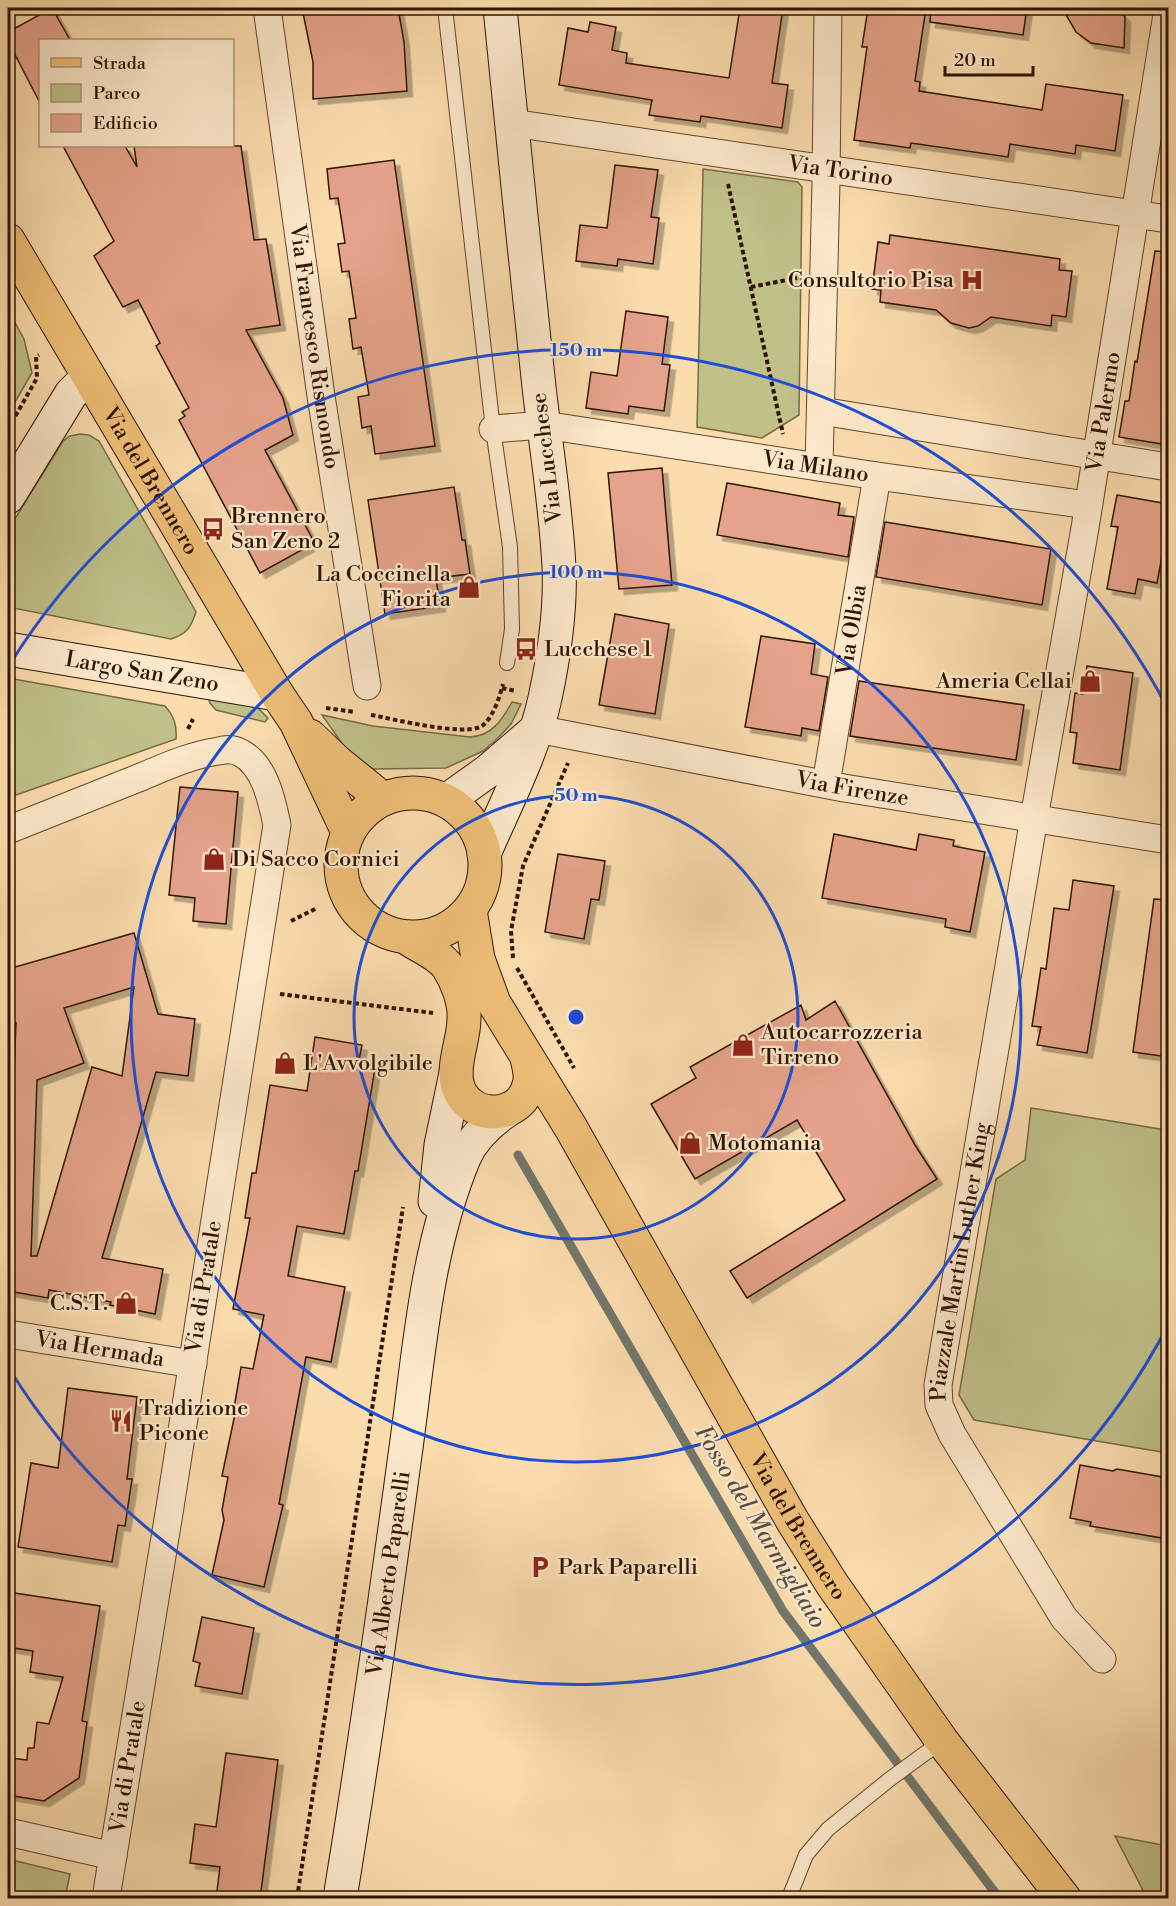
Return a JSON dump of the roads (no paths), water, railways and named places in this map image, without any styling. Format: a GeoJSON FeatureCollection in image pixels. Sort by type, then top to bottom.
{"type":"FeatureCollection","features":[{"type":"Feature","properties":{"kind":"main road","name":"Via del Brennero"},"geometry":{"type":"LineString","coordinates":[[8,240],[277,694],[308,715],[336,761],[383,799]]}},
{"type":"Feature","properties":{"kind":"main road","name":"Via del Brennero"},"geometry":{"type":"LineString","coordinates":[[308,715],[348,832]]}},
{"type":"Feature","properties":{"kind":"main road"},"geometry":{"type":"LineString","coordinates":[[412,793],[435,796],[446,801],[460,810],[471,823],[480,838],[484,854],[483,884],[470,910],[456,924],[439,933],[420,938],[389,934],[372,926],[358,913],[348,898],[342,880],[340,868],[342,850],[348,832],[363,813],[383,799],[394,795],[412,793]]}},
{"type":"Feature","properties":{"kind":"main road","name":"Via del Brennero"},"geometry":{"type":"LineString","coordinates":[[470,910],[474,945],[494,1003],[571,1128],[792,1520],[832,1584],[942,1741],[1064,1899]]}},
{"type":"Feature","properties":{"kind":"main road"},"geometry":{"type":"LineString","coordinates":[[407,938],[443,962],[456,985],[464,1018],[456,1073],[459,1091],[470,1105],[490,1113],[509,1109],[528,1110],[571,1128]]}},
{"type":"Feature","properties":{"kind":"main road","name":"Via del Brennero"},"geometry":{"type":"LineString","coordinates":[[509,1109],[522,1099],[528,1088],[530,1070],[527,1058]]}},
{"type":"Feature","properties":{"kind":"street","name":"Via Francesco Rismondo"},"geometry":{"type":"LineString","coordinates":[[267,8],[321,396],[367,686]]}},
{"type":"Feature","properties":{"kind":"street","name":"Via Lucchese"},"geometry":{"type":"LineString","coordinates":[[484,854],[537,729],[545,698],[559,598],[553,495],[500,8]]}},
{"type":"Feature","properties":{"kind":"street"},"geometry":{"type":"LineString","coordinates":[[819,467],[828,8]]}},
{"type":"Feature","properties":{"kind":"street","name":"Via Palermo"},"geometry":{"type":"LineString","coordinates":[[1034,818],[1088,505],[1168,8]]}},
{"type":"Feature","properties":{"kind":"street","name":"Via Torino"},"geometry":{"type":"LineString","coordinates":[[512,123],[1168,219]]}},
{"type":"Feature","properties":{"kind":"street"},"geometry":{"type":"LineString","coordinates":[[8,497],[71,394],[88,377]]}},
{"type":"Feature","properties":{"kind":"street"},"geometry":{"type":"LineString","coordinates":[[821,411],[1168,467]]}},
{"type":"Feature","properties":{"kind":"street","name":"Via Milano"},"geometry":{"type":"LineString","coordinates":[[493,429],[544,425],[877,476],[1088,505]]}},
{"type":"Feature","properties":{"kind":"street","name":"Via Olbia"},"geometry":{"type":"LineString","coordinates":[[826,784],[877,476]]}},
{"type":"Feature","properties":{"kind":"street","name":"Largo San Zeno"},"geometry":{"type":"LineString","coordinates":[[8,649],[277,694]]}},
{"type":"Feature","properties":{"kind":"street"},"geometry":{"type":"LineString","coordinates":[[446,801],[488,771],[537,729]]}},
{"type":"Feature","properties":{"kind":"street","name":"Via Firenze"},"geometry":{"type":"LineString","coordinates":[[537,729],[826,784],[1168,840]]}},
{"type":"Feature","properties":{"kind":"street","name":"Via di Pratale"},"geometry":{"type":"LineString","coordinates":[[8,830],[192,757],[234,750],[248,758],[261,775],[277,825],[106,1899]]}},
{"type":"Feature","properties":{"kind":"street","name":"Piazzale Martin Luther King"},"geometry":{"type":"LineString","coordinates":[[1034,818],[938,1385],[939,1406],[952,1434],[1064,1618],[1102,1659]]}},
{"type":"Feature","properties":{"kind":"street","name":"Via Alberto Paparelli"},"geometry":{"type":"LineString","coordinates":[[435,1247],[436,1186],[456,1073]]}},
{"type":"Feature","properties":{"kind":"street","name":"Via Alberto Paparelli"},"geometry":{"type":"LineString","coordinates":[[340,1899],[366,1734],[435,1247],[464,1157],[491,1122],[509,1109]]}},
{"type":"Feature","properties":{"kind":"street","name":"Via Hermada"},"geometry":{"type":"LineString","coordinates":[[8,1334],[193,1364]]}},
{"type":"Feature","properties":{"kind":"street"},"geometry":{"type":"LineString","coordinates":[[8,1832],[114,1856]]}},
{"type":"Feature","properties":{"kind":"lane"},"geometry":{"type":"LineString","coordinates":[[445,8],[493,429],[510,547],[512,629],[507,663]]}},
{"type":"Feature","properties":{"kind":"lane"},"geometry":{"type":"LineString","coordinates":[[789,1899],[806,1855],[828,1829],[942,1741]]}},
{"type":"Feature","properties":{"kind":"waterway","name":"Fosso del Marmigliaio"},"geometry":{"type":"LineString","coordinates":[[518,1155],[783,1611],[999,1898]]}},
{"type":"Feature","properties":{"kind":"place","name":"Consultorio Pisa"},"geometry":{"type":"Point","coordinates":[972,280]}},
{"type":"Feature","properties":{"kind":"place","name":"Brennero San Zeno 2"},"geometry":{"type":"Point","coordinates":[213,529]}},
{"type":"Feature","properties":{"kind":"place","name":"La Coccinella Fiorita"},"geometry":{"type":"Point","coordinates":[469,587]}},
{"type":"Feature","properties":{"kind":"place","name":"Lucchese 1"},"geometry":{"type":"Point","coordinates":[526,649]}},
{"type":"Feature","properties":{"kind":"place","name":"Ameria Cellai"},"geometry":{"type":"Point","coordinates":[1090,681]}},
{"type":"Feature","properties":{"kind":"place","name":"Di Sacco Cornici"},"geometry":{"type":"Point","coordinates":[214,859]}},
{"type":"Feature","properties":{"kind":"place","name":"Autocarrozzeria Tirreno"},"geometry":{"type":"Point","coordinates":[743,1045]}},
{"type":"Feature","properties":{"kind":"place","name":"L'Avvolgibile"},"geometry":{"type":"Point","coordinates":[285,1063]}},
{"type":"Feature","properties":{"kind":"place","name":"Motomania"},"geometry":{"type":"Point","coordinates":[690,1143]}},
{"type":"Feature","properties":{"kind":"place","name":"C.S.T."},"geometry":{"type":"Point","coordinates":[126,1303]}},
{"type":"Feature","properties":{"kind":"place","name":"Tradizione Picone"},"geometry":{"type":"Point","coordinates":[121,1421]}},
{"type":"Feature","properties":{"kind":"place","name":"Park Paparelli"},"geometry":{"type":"Point","coordinates":[540,1567]}}]}
